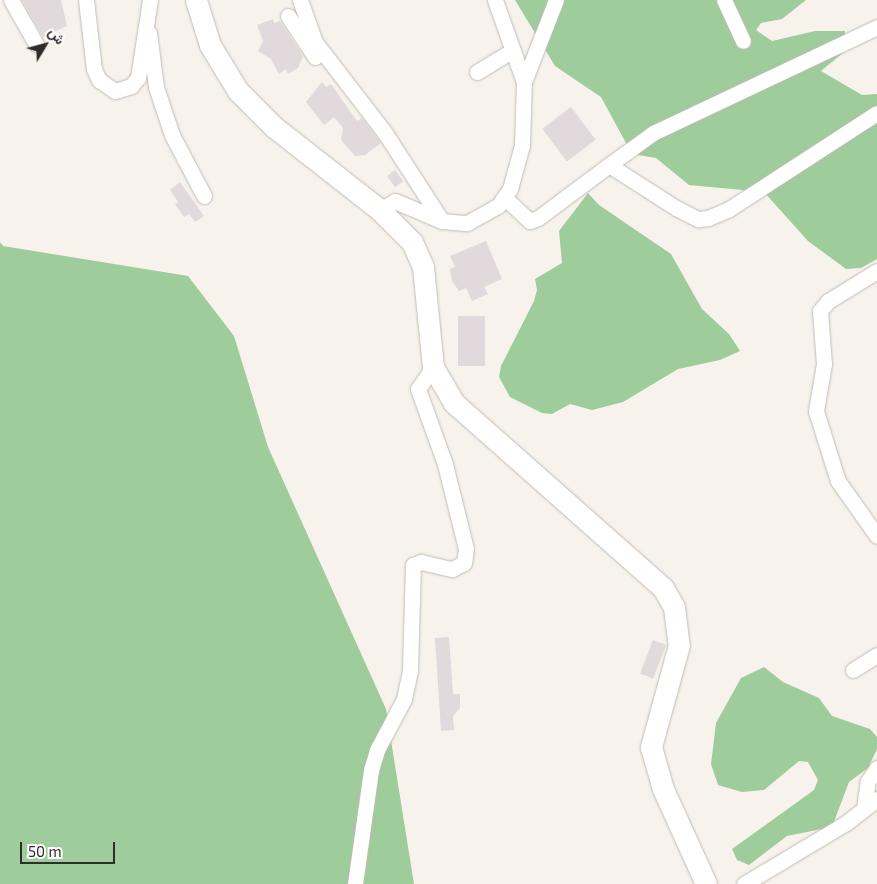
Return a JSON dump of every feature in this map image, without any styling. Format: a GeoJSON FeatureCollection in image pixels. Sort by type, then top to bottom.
{"type":"FeatureCollection","features":[{"type":"Feature","properties":{"kind":"street"},"geometry":{"type":"LineString","coordinates":[[10,0],[36,44]]}},
{"type":"Feature","properties":{"kind":"street"},"geometry":{"type":"LineString","coordinates":[[86,0],[94,69],[99,80],[115,91],[124,91],[138,78],[149,7]]}},
{"type":"Feature","properties":{"kind":"street"},"geometry":{"type":"LineString","coordinates":[[196,0],[210,45],[238,91],[274,127],[380,210],[412,242],[423,267],[433,367],[454,403],[646,571],[674,607],[679,645],[651,747],[663,789],[706,884]]}},
{"type":"Feature","properties":{"kind":"street"},"geometry":{"type":"LineString","coordinates":[[300,0],[315,42],[385,133],[442,221]]}},
{"type":"Feature","properties":{"kind":"street"},"geometry":{"type":"LineString","coordinates":[[495,0],[524,82]]}},
{"type":"Feature","properties":{"kind":"street"},"geometry":{"type":"LineString","coordinates":[[380,210],[395,201],[442,221],[466,223],[482,218],[505,198],[519,168],[524,82],[556,0]]}},
{"type":"Feature","properties":{"kind":"street"},"geometry":{"type":"LineString","coordinates":[[724,0],[743,41]]}},
{"type":"Feature","properties":{"kind":"street"},"geometry":{"type":"LineString","coordinates":[[149,7],[156,87],[172,135],[204,196]]}},
{"type":"Feature","properties":{"kind":"street"},"geometry":{"type":"LineString","coordinates":[[288,16],[313,55],[335,68]]}},
{"type":"Feature","properties":{"kind":"street"},"geometry":{"type":"LineString","coordinates":[[505,198],[530,221],[538,218],[654,133],[877,27]]}},
{"type":"Feature","properties":{"kind":"street"},"geometry":{"type":"LineString","coordinates":[[477,72],[513,50]]}},
{"type":"Feature","properties":{"kind":"street"},"geometry":{"type":"LineString","coordinates":[[609,165],[676,208],[698,219],[708,218],[729,209],[877,114]]}},
{"type":"Feature","properties":{"kind":"street"},"geometry":{"type":"LineString","coordinates":[[877,271],[828,301],[820,311],[824,364],[816,411],[838,481],[877,536]]}},
{"type":"Feature","properties":{"kind":"street"},"geometry":{"type":"LineString","coordinates":[[355,884],[371,770],[376,750],[404,699],[410,670],[413,565],[421,562],[452,569],[464,563],[466,549],[445,464],[418,389],[433,367]]}},
{"type":"Feature","properties":{"kind":"street"},"geometry":{"type":"LineString","coordinates":[[853,670],[876,658]]}},
{"type":"Feature","properties":{"kind":"street"},"geometry":{"type":"LineString","coordinates":[[864,808],[868,781],[877,768]]}},
{"type":"Feature","properties":{"kind":"street"},"geometry":{"type":"LineString","coordinates":[[744,884],[877,799]]}},
{"type":"Feature","properties":{"kind":"green space"},"geometry":{"type":"Polygon","coordinates":[[[515,0],[806,0],[782,19],[761,23],[756,30],[772,41],[815,31],[845,31],[844,52],[821,71],[862,95],[877,94],[877,259],[861,268],[846,269],[808,241],[764,192],[689,185],[656,158],[632,154],[601,97],[555,66],[515,0]]]}},
{"type":"Feature","properties":{"kind":"green space"},"geometry":{"type":"Polygon","coordinates":[[[588,193],[599,205],[671,254],[702,309],[729,334],[740,351],[720,360],[678,369],[623,402],[592,410],[570,404],[552,414],[542,413],[510,397],[499,377],[501,366],[534,301],[537,290],[535,279],[562,263],[559,231],[588,193]]]}},
{"type":"Feature","properties":{"kind":"green space"},"geometry":{"type":"Polygon","coordinates":[[[0,242],[3,246],[188,276],[234,336],[268,447],[386,709],[414,884],[0,884],[0,242]]]}},
{"type":"Feature","properties":{"kind":"green space"},"geometry":{"type":"Polygon","coordinates":[[[764,667],[783,682],[819,698],[832,716],[870,729],[877,737],[877,749],[868,768],[849,782],[832,827],[787,836],[749,865],[737,860],[732,849],[814,790],[818,780],[808,762],[799,761],[764,790],[742,792],[718,785],[711,764],[716,723],[741,678],[764,667]]]}},
{"type":"Feature","properties":{"kind":"building"},"geometry":{"type":"Polygon","coordinates":[[[22,0],[61,0],[67,26],[43,37],[22,0]]]}},
{"type":"Feature","properties":{"kind":"building"},"geometry":{"type":"Polygon","coordinates":[[[273,19],[274,23],[280,21],[303,56],[298,68],[288,74],[286,69],[279,74],[271,59],[258,51],[263,41],[257,25],[273,19]]]}},
{"type":"Feature","properties":{"kind":"building"},"geometry":{"type":"Polygon","coordinates":[[[322,82],[326,87],[331,84],[357,121],[362,118],[381,143],[365,155],[355,156],[341,140],[343,128],[334,117],[324,125],[306,102],[322,82]]]}},
{"type":"Feature","properties":{"kind":"building"},"geometry":{"type":"Polygon","coordinates":[[[571,107],[596,140],[567,161],[542,129],[571,107]]]}},
{"type":"Feature","properties":{"kind":"building"},"geometry":{"type":"Polygon","coordinates":[[[395,170],[403,181],[395,187],[387,176],[395,170]]]}},
{"type":"Feature","properties":{"kind":"building"},"geometry":{"type":"Polygon","coordinates":[[[180,182],[204,216],[195,222],[189,214],[184,217],[175,204],[178,202],[170,190],[180,182]]]}},
{"type":"Feature","properties":{"kind":"building"},"geometry":{"type":"Polygon","coordinates":[[[486,241],[502,279],[484,287],[488,294],[472,301],[466,288],[459,291],[452,281],[450,269],[455,267],[450,256],[486,241]]]}},
{"type":"Feature","properties":{"kind":"building"},"geometry":{"type":"Polygon","coordinates":[[[458,316],[485,316],[485,366],[458,366],[458,316]]]}},
{"type":"Feature","properties":{"kind":"building"},"geometry":{"type":"Polygon","coordinates":[[[449,637],[453,694],[460,694],[460,708],[453,716],[454,730],[441,731],[435,638],[449,637]]]}},
{"type":"Feature","properties":{"kind":"building"},"geometry":{"type":"Polygon","coordinates":[[[653,640],[666,645],[653,679],[640,674],[653,640]]]}}]}
